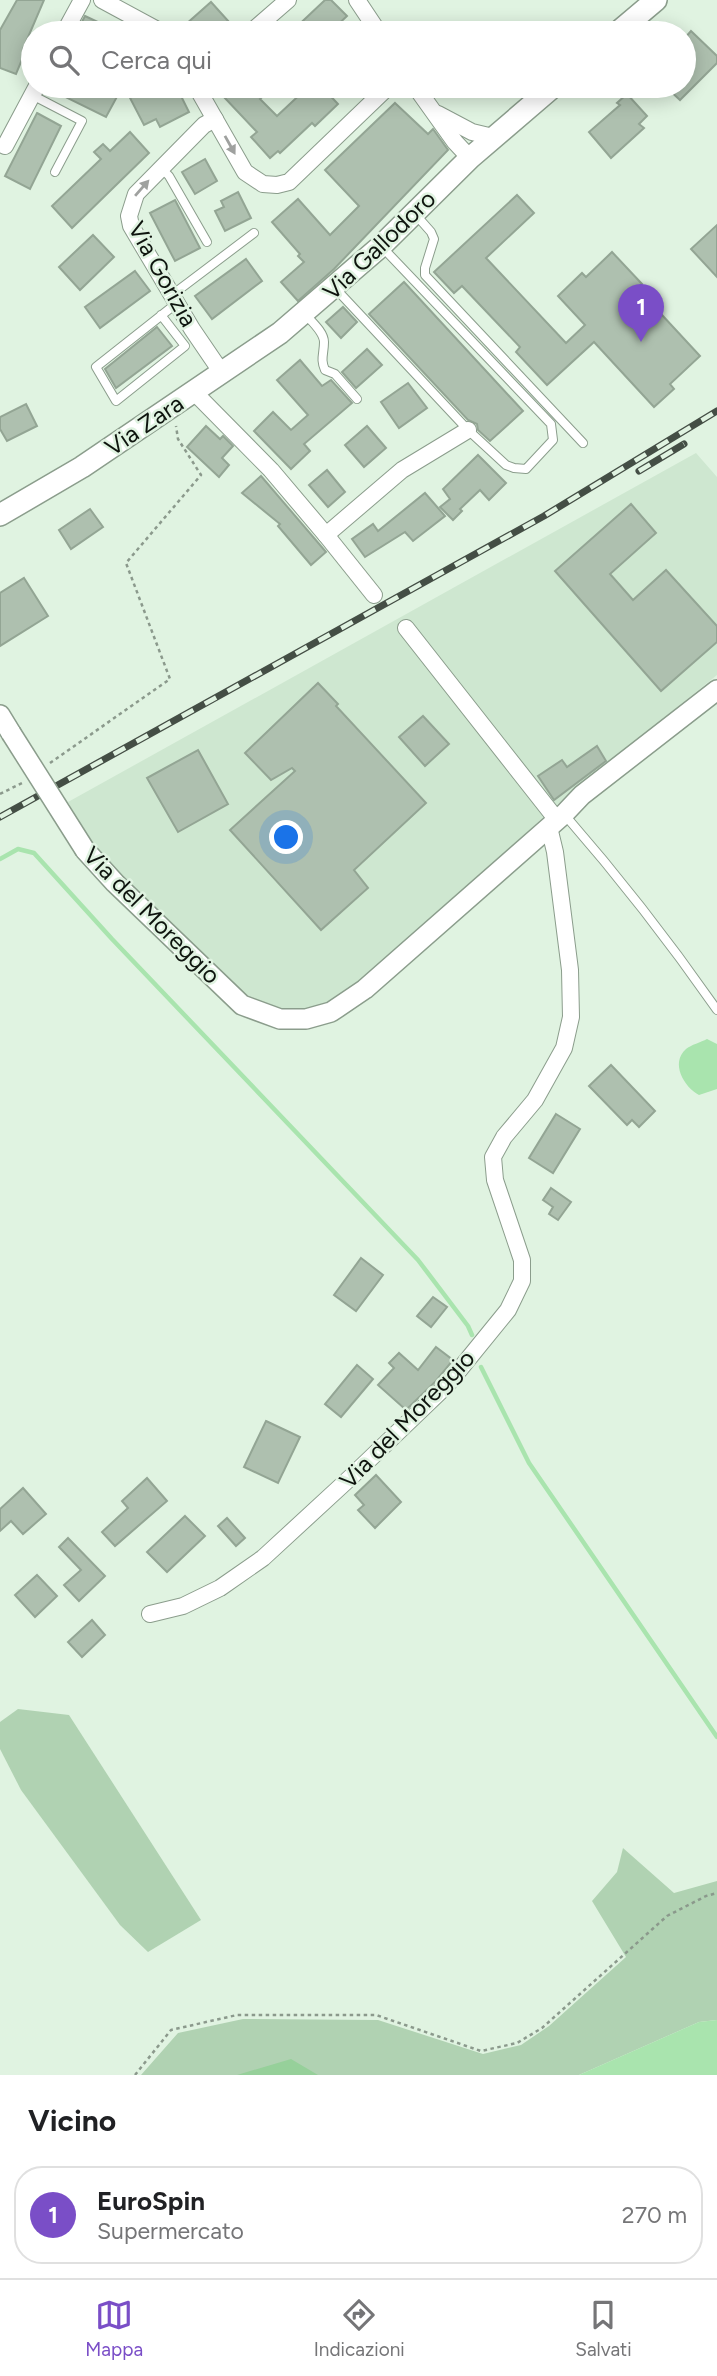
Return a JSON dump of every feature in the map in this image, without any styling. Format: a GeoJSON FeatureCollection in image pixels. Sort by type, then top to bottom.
{"type":"FeatureCollection","features":[{"type":"Feature","properties":{"kind":"main road"},"geometry":{"type":"LineString","coordinates":[[631,21],[656,0]]}},
{"type":"Feature","properties":{"kind":"main road","name":"Via Gallodoro"},"geometry":{"type":"LineString","coordinates":[[194,392],[305,314],[382,246],[470,158],[540,98]]}},
{"type":"Feature","properties":{"kind":"main road","name":"Via Zara"},"geometry":{"type":"LineString","coordinates":[[0,515],[82,467],[194,392]]}},
{"type":"Feature","properties":{"kind":"street"},"geometry":{"type":"LineString","coordinates":[[71,21],[82,0]]}},
{"type":"Feature","properties":{"kind":"street"},"geometry":{"type":"LineString","coordinates":[[103,0],[141,21]]}},
{"type":"Feature","properties":{"kind":"street"},"geometry":{"type":"LineString","coordinates":[[264,21],[288,0]]}},
{"type":"Feature","properties":{"kind":"street"},"geometry":{"type":"LineString","coordinates":[[357,0],[371,21]]}},
{"type":"Feature","properties":{"kind":"street"},"geometry":{"type":"LineString","coordinates":[[5,146],[30,98]]}},
{"type":"Feature","properties":{"kind":"street"},"geometry":{"type":"LineString","coordinates":[[203,98],[244,172],[263,184],[277,186],[289,182],[376,98]]}},
{"type":"Feature","properties":{"kind":"street"},"geometry":{"type":"LineString","coordinates":[[424,98],[470,158]]}},
{"type":"Feature","properties":{"kind":"street"},"geometry":{"type":"LineString","coordinates":[[433,111],[472,132],[493,137]]}},
{"type":"Feature","properties":{"kind":"street","name":"Via Gorizia"},"geometry":{"type":"LineString","coordinates":[[215,118],[204,124],[136,194],[129,216],[131,226],[174,299],[222,373]]}},
{"type":"Feature","properties":{"kind":"street","name":"Via Zara"},"geometry":{"type":"LineString","coordinates":[[194,392],[271,470],[374,595]]}},
{"type":"Feature","properties":{"kind":"street"},"geometry":{"type":"LineString","coordinates":[[326,535],[402,470],[468,430]]}},
{"type":"Feature","properties":{"kind":"street","name":"Via del Moreggio"},"geometry":{"type":"LineString","coordinates":[[150,1614],[183,1606],[220,1588],[263,1558],[447,1385],[508,1310],[522,1281],[522,1260],[495,1180],[493,1157],[504,1137],[535,1100],[564,1048],[571,1017],[569,970],[555,852],[557,820],[406,628]]}},
{"type":"Feature","properties":{"kind":"street"},"geometry":{"type":"LineString","coordinates":[[557,820],[582,795],[717,690]]}},
{"type":"Feature","properties":{"kind":"street","name":"Via del Moreggio"},"geometry":{"type":"LineString","coordinates":[[0,715],[85,850],[115,883],[242,1004],[280,1019],[306,1019],[331,1012],[365,989],[557,820]]}},
{"type":"Feature","properties":{"kind":"lane"},"geometry":{"type":"LineString","coordinates":[[46,98],[82,121],[55,172]]}},
{"type":"Feature","properties":{"kind":"lane"},"geometry":{"type":"LineString","coordinates":[[161,168],[169,176],[206,242]]}},
{"type":"Feature","properties":{"kind":"lane"},"geometry":{"type":"LineString","coordinates":[[414,213],[434,239],[425,275],[583,443]]}},
{"type":"Feature","properties":{"kind":"lane"},"geometry":{"type":"LineString","coordinates":[[161,315],[186,346],[116,401],[96,367],[161,315],[174,299],[254,233]]}},
{"type":"Feature","properties":{"kind":"lane"},"geometry":{"type":"LineString","coordinates":[[335,288],[468,430],[506,465],[526,469],[553,440],[551,424],[382,246]]}},
{"type":"Feature","properties":{"kind":"lane"},"geometry":{"type":"LineString","coordinates":[[305,314],[324,341],[321,361],[325,370],[335,374],[357,399]]}},
{"type":"Feature","properties":{"kind":"lane","name":"Via del Moreggio"},"geometry":{"type":"LineString","coordinates":[[557,820],[631,892],[717,1010]]}},
{"type":"Feature","properties":{"kind":"path"},"geometry":{"type":"LineString","coordinates":[[46,766],[170,679],[126,563],[201,475],[178,439],[176,420]]}},
{"type":"Feature","properties":{"kind":"path"},"geometry":{"type":"LineString","coordinates":[[0,794],[24,782]]}},
{"type":"Feature","properties":{"kind":"path"},"geometry":{"type":"LineString","coordinates":[[135,2075],[171,2029],[237,2015],[376,2015],[481,2051],[517,2043],[542,2028],[667,1916],[717,1893]]}},
{"type":"Feature","properties":{"kind":"shaded area"},"geometry":{"type":"Polygon","coordinates":[[[696,453],[717,477],[717,675],[559,803],[346,993],[313,1009],[282,1013],[251,998],[216,968],[103,856],[84,831],[68,802],[696,453]]]}},
{"type":"Feature","properties":{"kind":"shaded area"},"geometry":{"type":"Polygon","coordinates":[[[707,1039],[717,1044],[717,1089],[699,1095],[684,1081],[679,1061],[686,1049],[707,1039]]]}},
{"type":"Feature","properties":{"kind":"shaded area"},"geometry":{"type":"Polygon","coordinates":[[[18,1709],[69,1715],[201,1920],[148,1952],[120,1925],[21,1790],[0,1749],[0,1722],[18,1709]]]}},
{"type":"Feature","properties":{"kind":"shaded area"},"geometry":{"type":"Polygon","coordinates":[[[623,1848],[674,1893],[717,1881],[717,2020],[699,2022],[579,2075],[141,2075],[178,2033],[243,2019],[378,2020],[483,2054],[521,2045],[549,2026],[626,1957],[592,1901],[617,1872],[623,1848]]]}},
{"type":"Feature","properties":{"kind":"shaded area"},"geometry":{"type":"Polygon","coordinates":[[[717,2020],[717,2075],[579,2075],[699,2022],[717,2020]]]}},
{"type":"Feature","properties":{"kind":"shaded area"},"geometry":{"type":"Polygon","coordinates":[[[291,2059],[318,2075],[237,2075],[291,2059]]]}},
{"type":"Feature","properties":{"kind":"building"},"geometry":{"type":"Polygon","coordinates":[[[17,0],[44,0],[35,21],[21,21],[21,62],[16,74],[0,68],[0,30],[17,0]]]}},
{"type":"Feature","properties":{"kind":"building"},"geometry":{"type":"Polygon","coordinates":[[[325,0],[331,0],[347,16],[342,21],[303,21],[325,0]]]}},
{"type":"Feature","properties":{"kind":"building"},"geometry":{"type":"Polygon","coordinates":[[[211,2],[228,21],[190,21],[211,2]]]}},
{"type":"Feature","properties":{"kind":"building"},"geometry":{"type":"Polygon","coordinates":[[[85,16],[96,21],[82,21],[85,16]]]}},
{"type":"Feature","properties":{"kind":"building"},"geometry":{"type":"Polygon","coordinates":[[[696,36],[717,56],[717,63],[696,84],[696,36]]]}},
{"type":"Feature","properties":{"kind":"building"},"geometry":{"type":"Polygon","coordinates":[[[67,98],[116,98],[106,117],[67,98]]]}},
{"type":"Feature","properties":{"kind":"building"},"geometry":{"type":"Polygon","coordinates":[[[130,98],[182,98],[189,112],[160,127],[156,119],[144,125],[130,98]]]}},
{"type":"Feature","properties":{"kind":"building"},"geometry":{"type":"Polygon","coordinates":[[[225,98],[261,98],[277,116],[296,98],[332,98],[338,104],[315,126],[312,123],[280,153],[278,151],[270,158],[251,137],[257,132],[225,98]]]}},
{"type":"Feature","properties":{"kind":"building"},"geometry":{"type":"Polygon","coordinates":[[[623,98],[631,98],[647,116],[639,124],[644,128],[611,158],[589,132],[620,105],[617,103],[623,98]]]}},
{"type":"Feature","properties":{"kind":"building"},"geometry":{"type":"Polygon","coordinates":[[[395,103],[428,134],[433,129],[448,150],[334,269],[298,301],[281,282],[304,262],[272,222],[298,199],[330,235],[359,206],[325,170],[395,103]]]}},
{"type":"Feature","properties":{"kind":"building"},"geometry":{"type":"Polygon","coordinates":[[[37,113],[61,126],[30,189],[5,176],[37,113]]]}},
{"type":"Feature","properties":{"kind":"building"},"geometry":{"type":"Polygon","coordinates":[[[130,132],[149,153],[72,228],[52,206],[101,159],[94,152],[103,144],[110,151],[130,132]]]}},
{"type":"Feature","properties":{"kind":"building"},"geometry":{"type":"Polygon","coordinates":[[[205,159],[217,181],[195,194],[182,172],[205,159]]]}},
{"type":"Feature","properties":{"kind":"building"},"geometry":{"type":"Polygon","coordinates":[[[238,192],[251,218],[225,231],[215,211],[224,207],[221,201],[238,192]]]}},
{"type":"Feature","properties":{"kind":"building"},"geometry":{"type":"Polygon","coordinates":[[[517,195],[534,213],[486,258],[566,343],[585,325],[558,296],[582,273],[586,277],[612,252],[642,284],[637,288],[700,356],[670,384],[674,389],[654,407],[594,342],[547,385],[516,352],[520,347],[462,286],[454,293],[434,272],[517,195]]]}},
{"type":"Feature","properties":{"kind":"building"},"geometry":{"type":"Polygon","coordinates":[[[175,200],[200,248],[175,261],[150,213],[175,200]]]}},
{"type":"Feature","properties":{"kind":"building"},"geometry":{"type":"Polygon","coordinates":[[[717,225],[717,277],[691,249],[717,225]]]}},
{"type":"Feature","properties":{"kind":"building"},"geometry":{"type":"Polygon","coordinates":[[[93,235],[114,257],[80,290],[59,267],[93,235]]]}},
{"type":"Feature","properties":{"kind":"building"},"geometry":{"type":"Polygon","coordinates":[[[246,259],[262,281],[212,319],[195,296],[246,259]]]}},
{"type":"Feature","properties":{"kind":"building"},"geometry":{"type":"Polygon","coordinates":[[[135,271],[150,291],[100,328],[85,307],[135,271]]]}},
{"type":"Feature","properties":{"kind":"building"},"geometry":{"type":"Polygon","coordinates":[[[404,282],[523,411],[490,441],[478,430],[477,424],[468,420],[369,314],[404,282]]]}},
{"type":"Feature","properties":{"kind":"building"},"geometry":{"type":"Polygon","coordinates":[[[343,307],[357,322],[341,338],[326,322],[343,307]]]}},
{"type":"Feature","properties":{"kind":"building"},"geometry":{"type":"Polygon","coordinates":[[[157,327],[172,346],[116,388],[105,369],[157,327]]]}},
{"type":"Feature","properties":{"kind":"building"},"geometry":{"type":"Polygon","coordinates":[[[367,349],[382,365],[356,388],[342,372],[367,349]]]}},
{"type":"Feature","properties":{"kind":"building"},"geometry":{"type":"Polygon","coordinates":[[[300,360],[322,386],[331,380],[352,403],[304,444],[310,451],[291,469],[254,431],[273,412],[291,430],[308,415],[277,380],[300,360]]]}},
{"type":"Feature","properties":{"kind":"building"},"geometry":{"type":"Polygon","coordinates":[[[408,383],[427,408],[399,428],[381,402],[408,383]]]}},
{"type":"Feature","properties":{"kind":"building"},"geometry":{"type":"Polygon","coordinates":[[[26,404],[37,426],[7,441],[0,429],[0,417],[26,404]]]}},
{"type":"Feature","properties":{"kind":"building"},"geometry":{"type":"Polygon","coordinates":[[[206,426],[220,439],[223,436],[233,446],[222,458],[229,465],[219,477],[187,447],[206,426]]]}},
{"type":"Feature","properties":{"kind":"building"},"geometry":{"type":"Polygon","coordinates":[[[367,426],[386,448],[364,467],[345,445],[367,426]]]}},
{"type":"Feature","properties":{"kind":"building"},"geometry":{"type":"Polygon","coordinates":[[[478,455],[506,483],[489,500],[480,490],[460,509],[462,511],[453,520],[440,507],[450,499],[443,489],[478,455]]]}},
{"type":"Feature","properties":{"kind":"building"},"geometry":{"type":"Polygon","coordinates":[[[327,470],[345,492],[328,507],[309,485],[327,470]]]}},
{"type":"Feature","properties":{"kind":"building"},"geometry":{"type":"Polygon","coordinates":[[[261,476],[326,552],[311,565],[278,526],[280,524],[242,493],[261,476]]]}},
{"type":"Feature","properties":{"kind":"building"},"geometry":{"type":"Polygon","coordinates":[[[425,493],[445,516],[413,541],[405,532],[365,557],[352,539],[373,524],[378,531],[425,493]]]}},
{"type":"Feature","properties":{"kind":"building"},"geometry":{"type":"Polygon","coordinates":[[[631,504],[656,533],[610,574],[633,600],[666,570],[717,626],[717,642],[661,691],[555,571],[631,504]]]}},
{"type":"Feature","properties":{"kind":"building"},"geometry":{"type":"Polygon","coordinates":[[[90,509],[103,527],[71,549],[59,530],[90,509]]]}},
{"type":"Feature","properties":{"kind":"building"},"geometry":{"type":"Polygon","coordinates":[[[24,578],[48,616],[0,646],[0,593],[24,578]]]}},
{"type":"Feature","properties":{"kind":"building"},"geometry":{"type":"Polygon","coordinates":[[[318,683],[426,803],[354,870],[368,888],[321,930],[230,830],[295,771],[292,768],[271,780],[245,753],[318,683]]]}},
{"type":"Feature","properties":{"kind":"building"},"geometry":{"type":"Polygon","coordinates":[[[423,716],[449,744],[425,766],[399,737],[423,716]]]}},
{"type":"Feature","properties":{"kind":"building"},"geometry":{"type":"Polygon","coordinates":[[[597,746],[606,761],[554,800],[538,776],[562,760],[567,767],[597,746]]]}},
{"type":"Feature","properties":{"kind":"building"},"geometry":{"type":"Polygon","coordinates":[[[198,750],[228,804],[178,832],[147,778],[198,750]]]}},
{"type":"Feature","properties":{"kind":"building"},"geometry":{"type":"Polygon","coordinates":[[[611,1065],[655,1111],[639,1127],[632,1120],[627,1125],[589,1086],[611,1065]]]}},
{"type":"Feature","properties":{"kind":"building"},"geometry":{"type":"Polygon","coordinates":[[[556,1114],[580,1129],[553,1173],[529,1158],[556,1114]]]}},
{"type":"Feature","properties":{"kind":"building"},"geometry":{"type":"Polygon","coordinates":[[[551,1188],[571,1202],[558,1220],[549,1214],[553,1207],[543,1200],[551,1188]]]}},
{"type":"Feature","properties":{"kind":"building"},"geometry":{"type":"Polygon","coordinates":[[[361,1258],[383,1275],[356,1311],[334,1295],[361,1258]]]}},
{"type":"Feature","properties":{"kind":"building"},"geometry":{"type":"Polygon","coordinates":[[[433,1297],[447,1307],[431,1327],[417,1316],[433,1297]]]}},
{"type":"Feature","properties":{"kind":"building"},"geometry":{"type":"Polygon","coordinates":[[[436,1347],[453,1360],[406,1410],[378,1385],[394,1368],[389,1363],[399,1353],[418,1370],[436,1347]]]}},
{"type":"Feature","properties":{"kind":"building"},"geometry":{"type":"Polygon","coordinates":[[[357,1365],[373,1379],[341,1417],[325,1404],[357,1365]]]}},
{"type":"Feature","properties":{"kind":"building"},"geometry":{"type":"Polygon","coordinates":[[[266,1421],[300,1437],[278,1483],[244,1467],[266,1421]]]}},
{"type":"Feature","properties":{"kind":"building"},"geometry":{"type":"Polygon","coordinates":[[[376,1475],[401,1502],[375,1528],[358,1510],[364,1505],[355,1495],[376,1475]]]}},
{"type":"Feature","properties":{"kind":"building"},"geometry":{"type":"Polygon","coordinates":[[[147,1478],[167,1501],[115,1546],[102,1532],[128,1508],[122,1501],[147,1478]]]}},
{"type":"Feature","properties":{"kind":"building"},"geometry":{"type":"Polygon","coordinates":[[[23,1488],[46,1514],[23,1534],[11,1521],[0,1531],[0,1509],[23,1488]]]}},
{"type":"Feature","properties":{"kind":"building"},"geometry":{"type":"Polygon","coordinates":[[[185,1516],[205,1536],[167,1572],[147,1552],[185,1516]]]}},
{"type":"Feature","properties":{"kind":"building"},"geometry":{"type":"Polygon","coordinates":[[[227,1518],[245,1538],[236,1546],[218,1526],[227,1518]]]}},
{"type":"Feature","properties":{"kind":"building"},"geometry":{"type":"Polygon","coordinates":[[[68,1538],[105,1576],[79,1601],[64,1585],[81,1570],[59,1547],[68,1538]]]}},
{"type":"Feature","properties":{"kind":"building"},"geometry":{"type":"Polygon","coordinates":[[[37,1575],[57,1596],[35,1617],[15,1595],[37,1575]]]}},
{"type":"Feature","properties":{"kind":"building"},"geometry":{"type":"Polygon","coordinates":[[[92,1620],[105,1635],[82,1657],[68,1642],[92,1620]]]}},
{"type":"Feature","properties":{"kind":"waterway"},"geometry":{"type":"LineString","coordinates":[[0,859],[18,849],[34,853],[112,939],[418,1260],[472,1335]]}},
{"type":"Feature","properties":{"kind":"waterway"},"geometry":{"type":"LineString","coordinates":[[481,1367],[529,1463],[717,1737]]}},
{"type":"Feature","properties":{"kind":"railway"},"geometry":{"type":"LineString","coordinates":[[0,817],[544,516],[717,411]]}},
{"type":"Feature","properties":{"kind":"railway"},"geometry":{"type":"LineString","coordinates":[[639,471],[684,444]]}},
{"type":"Feature","properties":{"kind":"place","name":"EuroSpin"},"geometry":{"type":"Point","coordinates":[641,342]}}]}
